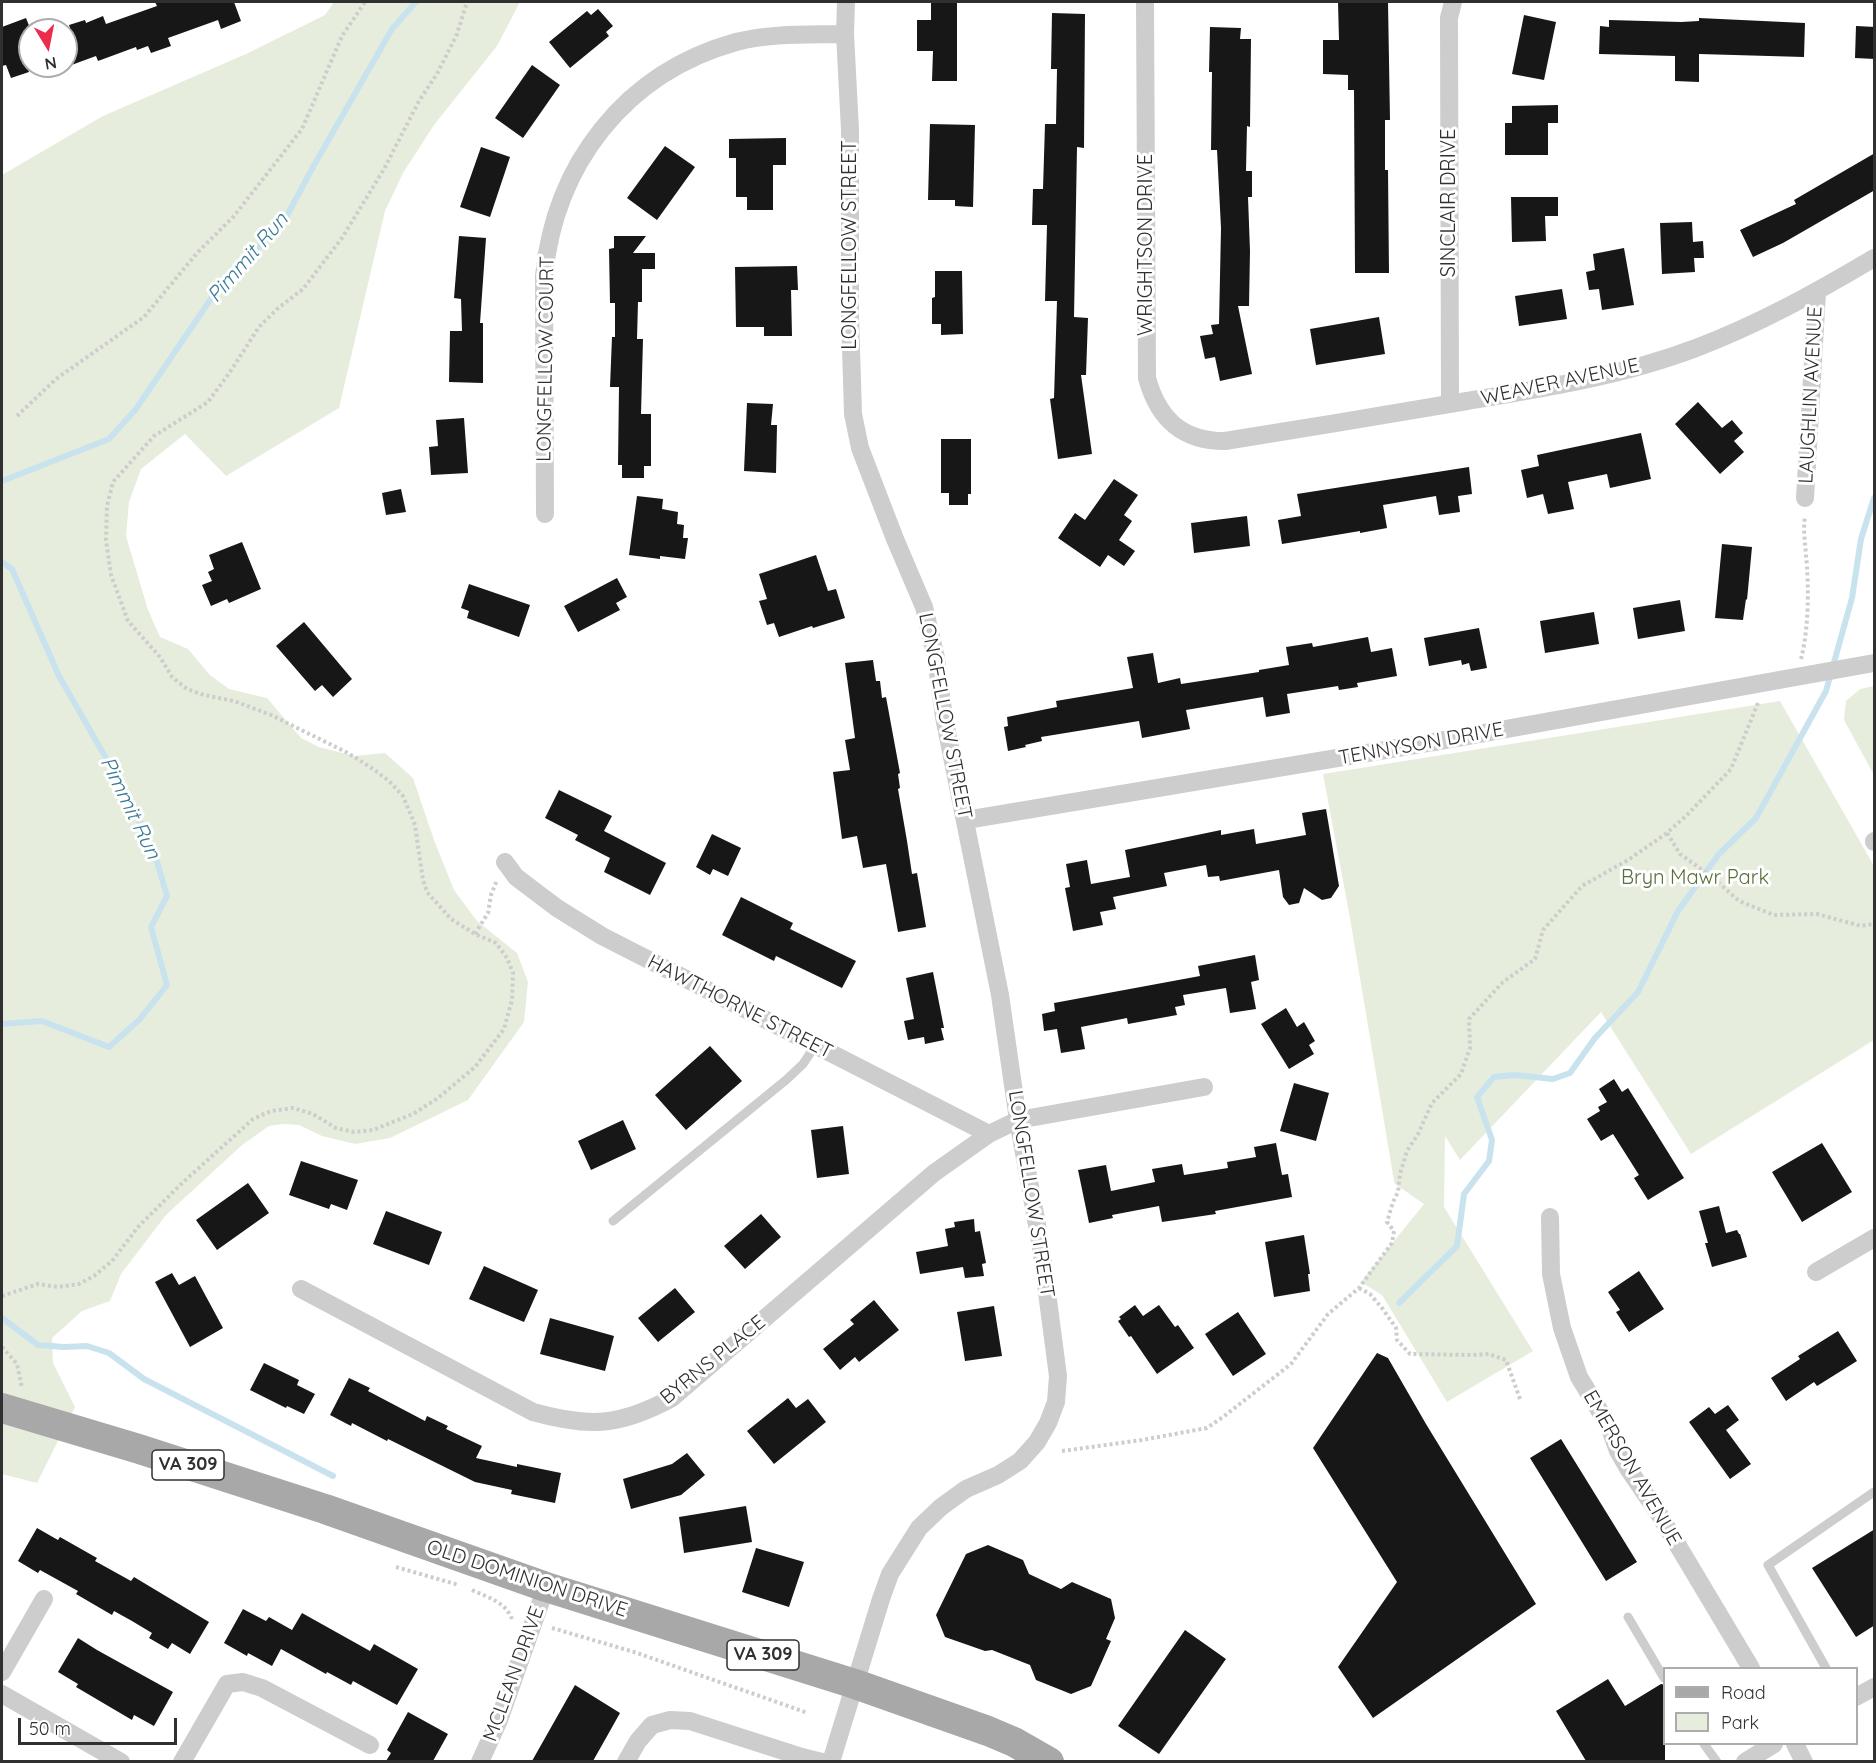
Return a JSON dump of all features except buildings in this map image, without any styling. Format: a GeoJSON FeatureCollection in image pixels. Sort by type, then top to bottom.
{"type":"FeatureCollection","features":[{"type":"Feature","properties":{"kind":"main road","name":"OLD DOMINION DRIVE"},"geometry":{"type":"LineString","coordinates":[[12,1401],[139,1449],[325,1509],[546,1587],[855,1684],[988,1731],[1048,1761]]}},
{"type":"Feature","properties":{"kind":"street","name":"LONGFELLOW STREET"},"geometry":{"type":"LineString","coordinates":[[831,1761],[890,1574],[919,1528],[941,1507],[966,1489],[998,1475],[1020,1461],[1037,1443],[1056,1402],[1058,1376],[1041,1247],[1018,1120],[1000,995],[944,717],[936,658],[924,607],[860,448],[853,414],[850,315],[850,130],[845,34],[846,2]]}},
{"type":"Feature","properties":{"kind":"street","name":"WRIGHTSON DRIVE"},"geometry":{"type":"LineString","coordinates":[[1145,2],[1147,378],[1152,398],[1163,415],[1177,428],[1195,437],[1225,441]]}},
{"type":"Feature","properties":{"kind":"street","name":"SINCLAIR DRIVE"},"geometry":{"type":"LineString","coordinates":[[1450,404],[1449,18],[1453,2]]}},
{"type":"Feature","properties":{"kind":"street","name":"LONGFELLOW COURT"},"geometry":{"type":"LineString","coordinates":[[545,514],[544,276],[546,255],[555,217],[567,184],[586,149],[610,119],[638,92],[669,71],[702,54],[737,42],[772,36],[845,34]]}},
{"type":"Feature","properties":{"kind":"street","name":"WEAVER AVENUE"},"geometry":{"type":"LineString","coordinates":[[1225,441],[1569,384],[1632,369],[1695,348],[1759,322],[1875,258]]}},
{"type":"Feature","properties":{"kind":"street","name":"LAUGHLIN AVENUE"},"geometry":{"type":"LineString","coordinates":[[1805,498],[1816,292]]}},
{"type":"Feature","properties":{"kind":"street","name":"TENNYSON DRIVE"},"geometry":{"type":"LineString","coordinates":[[966,820],[1445,740],[1871,663]]}},
{"type":"Feature","properties":{"kind":"street","name":"HAWTHORNE STREET"},"geometry":{"type":"LineString","coordinates":[[505,862],[516,877],[557,908],[602,936],[988,1134]]}},
{"type":"Feature","properties":{"kind":"street","name":"BYRNS PLACE"},"geometry":{"type":"LineString","coordinates":[[302,1289],[533,1412],[561,1420],[591,1423],[619,1420],[647,1411],[672,1398],[934,1173],[988,1134],[1018,1120],[1204,1087]]}},
{"type":"Feature","properties":{"kind":"street","name":"EMERSON AVENUE"},"geometry":{"type":"LineString","coordinates":[[1550,1217],[1551,1274],[1562,1328],[1579,1377],[1609,1426],[1618,1451],[1629,1470],[1659,1514],[1750,1667]]}},
{"type":"Feature","properties":{"kind":"street"},"geometry":{"type":"LineString","coordinates":[[1816,1272],[1875,1238]]}},
{"type":"Feature","properties":{"kind":"street","name":"MCLEAN DRIVE"},"geometry":{"type":"LineString","coordinates":[[480,1761],[499,1720],[546,1587]]}},
{"type":"Feature","properties":{"kind":"street"},"geometry":{"type":"LineString","coordinates":[[2,1672],[44,1599]]}},
{"type":"Feature","properties":{"kind":"street"},"geometry":{"type":"LineString","coordinates":[[182,1761],[227,1684],[243,1682],[262,1688],[370,1745]]}},
{"type":"Feature","properties":{"kind":"street"},"geometry":{"type":"LineString","coordinates":[[1858,1696],[1875,1687]]}},
{"type":"Feature","properties":{"kind":"street"},"geometry":{"type":"LineString","coordinates":[[2,1694],[121,1761]]}},
{"type":"Feature","properties":{"kind":"street"},"geometry":{"type":"LineString","coordinates":[[626,1761],[638,1741],[652,1725],[670,1720],[690,1721],[802,1757],[822,1761]]}},
{"type":"Feature","properties":{"kind":"street"},"geometry":{"type":"LineString","coordinates":[[1745,1761],[1771,1745]]}},
{"type":"Feature","properties":{"kind":"street"},"geometry":{"type":"LineString","coordinates":[[1796,1745],[1804,1761]]}},
{"type":"Feature","properties":{"kind":"lane"},"geometry":{"type":"LineString","coordinates":[[613,1221],[786,1080],[803,1064],[815,1046]]}},
{"type":"Feature","properties":{"kind":"lane"},"geometry":{"type":"LineString","coordinates":[[1825,1667],[1768,1565],[1875,1492]]}},
{"type":"Feature","properties":{"kind":"lane"},"geometry":{"type":"LineString","coordinates":[[1628,1617],[1663,1675]]}},
{"type":"Feature","properties":{"kind":"lane"},"geometry":{"type":"LineString","coordinates":[[1705,1745],[1717,1761]]}},
{"type":"Feature","properties":{"kind":"path"},"geometry":{"type":"LineString","coordinates":[[17,416],[56,380],[144,317],[197,253],[234,216],[302,129],[342,36],[366,2]]}},
{"type":"Feature","properties":{"kind":"path"},"geometry":{"type":"LineString","coordinates":[[2,1296],[38,1284],[58,1287],[79,1284],[94,1276],[112,1261],[138,1227],[180,1185],[253,1119],[271,1111],[293,1108],[313,1114],[336,1128],[354,1132],[372,1130],[413,1114],[438,1098],[475,1066],[504,1029],[512,1000],[513,973],[507,958],[496,944],[474,934],[451,919],[427,892],[423,880],[415,825],[403,796],[389,781],[348,753],[271,715],[234,701],[187,689],[172,677],[160,657],[128,621],[111,575],[106,540],[107,506],[113,482],[154,436],[208,402],[259,327],[277,309],[303,289],[342,238],[384,169],[419,101],[437,74],[457,33],[467,2]]}},
{"type":"Feature","properties":{"kind":"path"},"geometry":{"type":"LineString","coordinates":[[1796,677],[1803,651],[1806,615],[1804,520],[1810,502],[1805,498]]}},
{"type":"Feature","properties":{"kind":"path"},"geometry":{"type":"LineString","coordinates":[[1062,1451],[1206,1428],[1291,1364],[1328,1314],[1359,1288],[1392,1243],[1394,1231],[1387,1222],[1398,1192],[1400,1174],[1407,1151],[1418,1134],[1432,1103],[1461,1074],[1470,1048],[1469,1020],[1503,982],[1535,959],[1543,930],[1582,886],[1628,860],[1667,833],[1731,769],[1766,683]]}},
{"type":"Feature","properties":{"kind":"path"},"geometry":{"type":"LineString","coordinates":[[1667,833],[1680,854],[1711,876],[1739,901],[1774,915],[1817,914],[1861,926],[1875,924]]}},
{"type":"Feature","properties":{"kind":"path"},"geometry":{"type":"LineString","coordinates":[[474,934],[488,913],[491,895],[505,862]]}},
{"type":"Feature","properties":{"kind":"path"},"geometry":{"type":"LineString","coordinates":[[1359,1288],[1370,1294],[1382,1308],[1396,1328],[1397,1340],[1410,1354],[1489,1354],[1506,1360],[1520,1399]]}},
{"type":"Feature","properties":{"kind":"path"},"geometry":{"type":"LineString","coordinates":[[2,1347],[18,1364],[12,1401]]}},
{"type":"Feature","properties":{"kind":"path"},"geometry":{"type":"LineString","coordinates":[[396,1567],[468,1588],[504,1605],[514,1625]]}},
{"type":"Feature","properties":{"kind":"path"},"geometry":{"type":"LineString","coordinates":[[552,1628],[634,1652],[808,1713]]}},
{"type":"Feature","properties":{"kind":"green space"},"geometry":{"type":"Polygon","coordinates":[[[334,2],[520,2],[497,46],[434,125],[403,173],[385,211],[339,408],[226,476],[185,434],[141,469],[129,502],[126,536],[148,610],[160,637],[188,649],[210,675],[229,689],[267,698],[301,738],[319,747],[354,756],[385,753],[413,778],[454,890],[477,921],[517,953],[528,982],[524,1022],[468,1100],[390,1138],[355,1144],[322,1136],[299,1125],[269,1126],[242,1145],[166,1215],[121,1274],[110,1301],[82,1311],[52,1338],[53,1363],[75,1407],[37,1483],[2,1474],[2,175],[103,116],[246,54],[325,15],[334,2]]]}},
{"type":"Feature","properties":{"kind":"green space"},"geometry":{"type":"Polygon","coordinates":[[[1874,686],[1874,775],[1844,720],[1846,701],[1860,689],[1874,686]]]}},
{"type":"Feature","properties":{"kind":"green space","name":"Bryn Mawr Park"},"geometry":{"type":"Polygon","coordinates":[[[1780,701],[1874,866],[1874,1040],[1691,1154],[1601,1012],[1460,1160],[1445,1136],[1444,1207],[1533,1351],[1447,1402],[1382,1295],[1361,1282],[1424,1204],[1394,1181],[1350,918],[1323,774],[1780,701]]]}},
{"type":"Feature","properties":{"kind":"waterway","name":"Pimmit Run"},"geometry":{"type":"LineString","coordinates":[[2,481],[109,439],[136,409],[221,284],[282,225],[392,29],[416,2]]}},
{"type":"Feature","properties":{"kind":"waterway"},"geometry":{"type":"LineString","coordinates":[[1399,1303],[1457,1246],[1464,1194],[1489,1161],[1492,1140],[1477,1097],[1494,1077],[1515,1075],[1553,1079],[1570,1073],[1595,1038],[1638,992],[1678,911],[1719,854],[1756,818],[1826,691],[1852,598],[1861,539],[1874,498]]}},
{"type":"Feature","properties":{"kind":"waterway","name":"Pimmit Run"},"geometry":{"type":"LineString","coordinates":[[2,562],[12,569],[59,676],[134,807],[157,862],[167,896],[151,927],[167,985],[140,1019],[109,1047],[42,1021],[2,1024]]}},
{"type":"Feature","properties":{"kind":"waterway"},"geometry":{"type":"LineString","coordinates":[[2,1318],[38,1345],[87,1346],[109,1353],[144,1379],[333,1476]]}}]}
